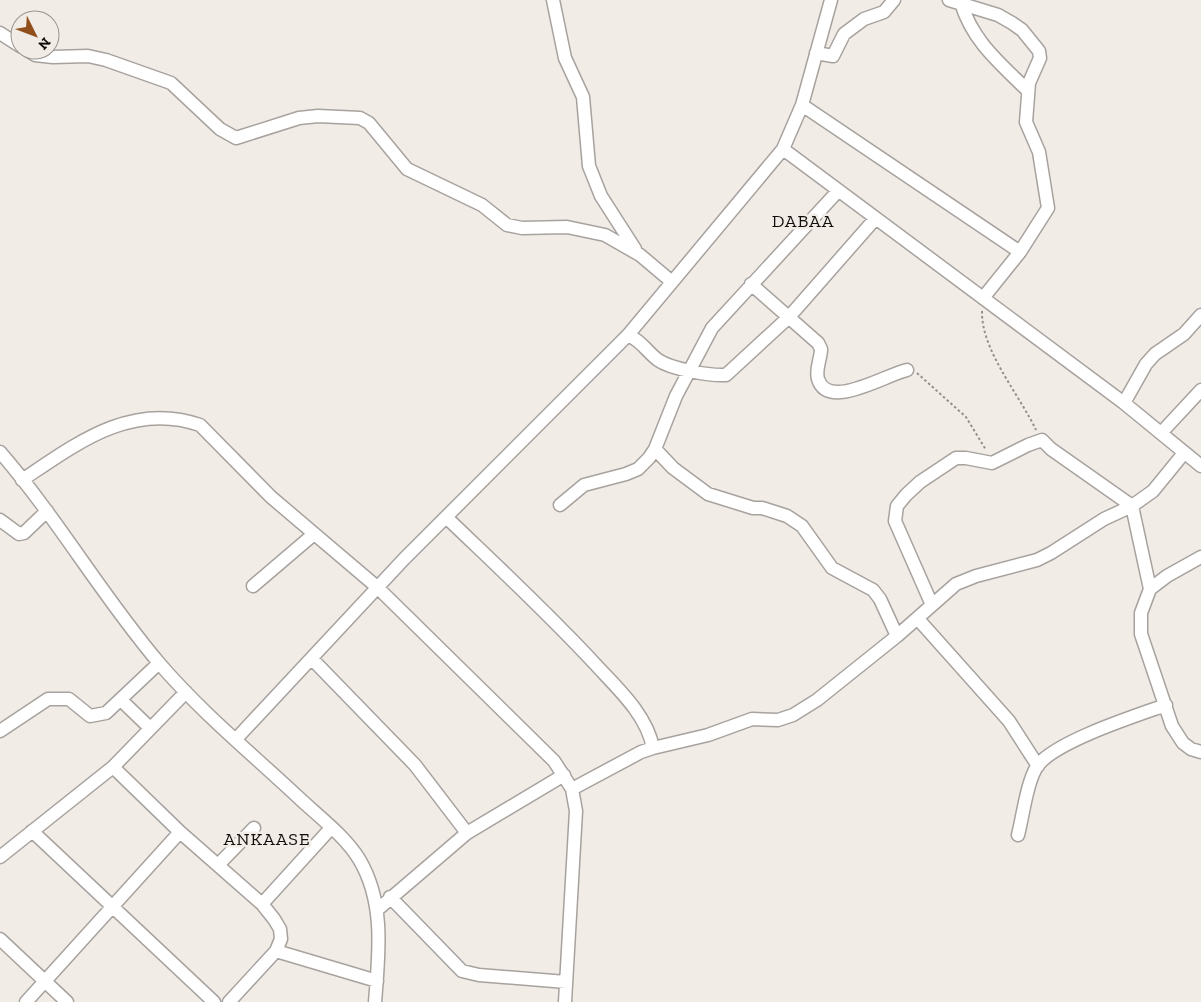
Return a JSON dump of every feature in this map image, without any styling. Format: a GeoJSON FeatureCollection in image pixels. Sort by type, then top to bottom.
{"type":"FeatureCollection","features":[{"type":"Feature","properties":{"kind":"street"},"geometry":{"type":"LineString","coordinates":[[553,0],[565,58],[583,97],[589,166],[601,196],[640,255]]}},
{"type":"Feature","properties":{"kind":"street"},"geometry":{"type":"LineString","coordinates":[[236,740],[377,587],[628,335],[783,150],[802,105],[831,0]]}},
{"type":"Feature","properties":{"kind":"street"},"geometry":{"type":"LineString","coordinates":[[816,53],[833,56],[844,34],[864,19],[884,12],[894,0]]}},
{"type":"Feature","properties":{"kind":"street"},"geometry":{"type":"LineString","coordinates":[[955,2],[998,15],[1012,23],[1035,44],[1040,58],[1028,91],[1026,122],[1039,152],[1049,200],[1044,216],[1020,252],[983,298]]}},
{"type":"Feature","properties":{"kind":"street"},"geometry":{"type":"LineString","coordinates":[[955,2],[977,39],[1028,91]]}},
{"type":"Feature","properties":{"kind":"street"},"geometry":{"type":"LineString","coordinates":[[60,58],[88,56],[106,60],[171,83],[220,129],[236,138],[299,118],[318,116],[360,118],[369,123],[407,169],[482,205],[507,224],[522,228],[567,227],[605,235],[640,255],[672,282]]}},
{"type":"Feature","properties":{"kind":"street"},"geometry":{"type":"LineString","coordinates":[[802,105],[1020,252]]}},
{"type":"Feature","properties":{"kind":"street"},"geometry":{"type":"LineString","coordinates":[[783,150],[1124,404],[1201,466]]}},
{"type":"Feature","properties":{"kind":"street"},"geometry":{"type":"LineString","coordinates":[[560,505],[584,485],[638,469],[655,449],[676,396],[712,328],[838,191]]}},
{"type":"Feature","properties":{"kind":"street"},"geometry":{"type":"LineString","coordinates":[[628,335],[640,340],[656,358],[667,366],[726,375],[789,317],[875,219]]}},
{"type":"Feature","properties":{"kind":"street"},"geometry":{"type":"LineString","coordinates":[[751,284],[818,343],[821,349],[817,369],[818,379],[823,389],[832,394],[844,393],[907,370]]}},
{"type":"Feature","properties":{"kind":"street"},"geometry":{"type":"LineString","coordinates":[[1124,404],[1146,364],[1155,354],[1184,334],[1200,317]]}},
{"type":"Feature","properties":{"kind":"street"},"geometry":{"type":"LineString","coordinates":[[1161,433],[1201,390]]}},
{"type":"Feature","properties":{"kind":"street"},"geometry":{"type":"LineString","coordinates":[[22,480],[66,451],[110,427],[131,420],[156,418],[188,421],[200,425],[271,497],[377,587],[554,761],[572,789],[576,811],[565,1002]]}},
{"type":"Feature","properties":{"kind":"street"},"geometry":{"type":"LineString","coordinates":[[932,605],[894,521],[897,506],[920,482],[956,458],[992,463],[1042,440],[1051,449],[1132,506],[1150,589]]}},
{"type":"Feature","properties":{"kind":"street"},"geometry":{"type":"LineString","coordinates":[[655,449],[673,468],[708,494],[787,516],[802,526],[832,568],[873,590],[880,599],[898,636]]}},
{"type":"Feature","properties":{"kind":"street"},"geometry":{"type":"LineString","coordinates":[[0,452],[47,510],[96,580],[160,663],[186,692],[331,828],[358,858],[371,883],[377,910],[379,962],[375,1002]]}},
{"type":"Feature","properties":{"kind":"street"},"geometry":{"type":"LineString","coordinates":[[572,789],[641,752],[708,735],[752,719],[778,720],[793,715],[817,700],[898,636],[956,584],[976,576],[1037,560],[1104,519],[1132,506],[1153,491],[1184,453]]}},
{"type":"Feature","properties":{"kind":"street"},"geometry":{"type":"LineString","coordinates":[[0,520],[19,534],[24,533],[47,510]]}},
{"type":"Feature","properties":{"kind":"street"},"geometry":{"type":"LineString","coordinates":[[446,517],[562,628],[630,702],[651,737],[654,748]]}},
{"type":"Feature","properties":{"kind":"street"},"geometry":{"type":"LineString","coordinates":[[253,586],[314,534]]}},
{"type":"Feature","properties":{"kind":"street"},"geometry":{"type":"LineString","coordinates":[[1201,558],[1167,576],[1150,589],[1141,613],[1140,634],[1172,726],[1178,736],[1191,749],[1201,752]]}},
{"type":"Feature","properties":{"kind":"street"},"geometry":{"type":"LineString","coordinates":[[918,619],[1008,721],[1038,766]]}},
{"type":"Feature","properties":{"kind":"street"},"geometry":{"type":"LineString","coordinates":[[312,659],[415,765],[467,833]]}},
{"type":"Feature","properties":{"kind":"street"},"geometry":{"type":"LineString","coordinates":[[0,731],[48,699],[69,699],[90,716],[106,713],[160,663]]}},
{"type":"Feature","properties":{"kind":"street"},"geometry":{"type":"LineString","coordinates":[[0,857],[113,767],[186,692]]}},
{"type":"Feature","properties":{"kind":"street"},"geometry":{"type":"LineString","coordinates":[[122,700],[150,728]]}},
{"type":"Feature","properties":{"kind":"street"},"geometry":{"type":"LineString","coordinates":[[1018,834],[1032,777],[1038,766],[1056,751],[1093,732],[1166,705]]}},
{"type":"Feature","properties":{"kind":"street"},"geometry":{"type":"LineString","coordinates":[[113,767],[180,832],[262,904],[280,929],[281,939],[276,951],[229,1002]]}},
{"type":"Feature","properties":{"kind":"street"},"geometry":{"type":"LineString","coordinates":[[377,910],[467,833],[564,775]]}},
{"type":"Feature","properties":{"kind":"street"},"geometry":{"type":"LineString","coordinates":[[218,866],[254,828]]}},
{"type":"Feature","properties":{"kind":"street"},"geometry":{"type":"LineString","coordinates":[[262,904],[331,828]]}},
{"type":"Feature","properties":{"kind":"street"},"geometry":{"type":"LineString","coordinates":[[32,831],[214,1002]]}},
{"type":"Feature","properties":{"kind":"street"},"geometry":{"type":"LineString","coordinates":[[26,1002],[180,832]]}},
{"type":"Feature","properties":{"kind":"street"},"geometry":{"type":"LineString","coordinates":[[390,897],[462,971],[479,975],[566,982]]}},
{"type":"Feature","properties":{"kind":"street"},"geometry":{"type":"LineString","coordinates":[[0,940],[66,1002]]}},
{"type":"Feature","properties":{"kind":"street"},"geometry":{"type":"LineString","coordinates":[[276,951],[377,981]]}},
{"type":"Feature","properties":{"kind":"path"},"geometry":{"type":"LineString","coordinates":[[983,298],[983,324],[990,348],[1042,440]]}},
{"type":"Feature","properties":{"kind":"path"},"geometry":{"type":"LineString","coordinates":[[907,370],[917,373],[966,417],[975,429],[992,463]]}},
{"type":"Feature","properties":{"kind":"district","name":"DABAA"},"geometry":{"type":"Point","coordinates":[803,221]}},
{"type":"Feature","properties":{"kind":"district","name":"ANKAASE"},"geometry":{"type":"Point","coordinates":[267,839]}}]}
